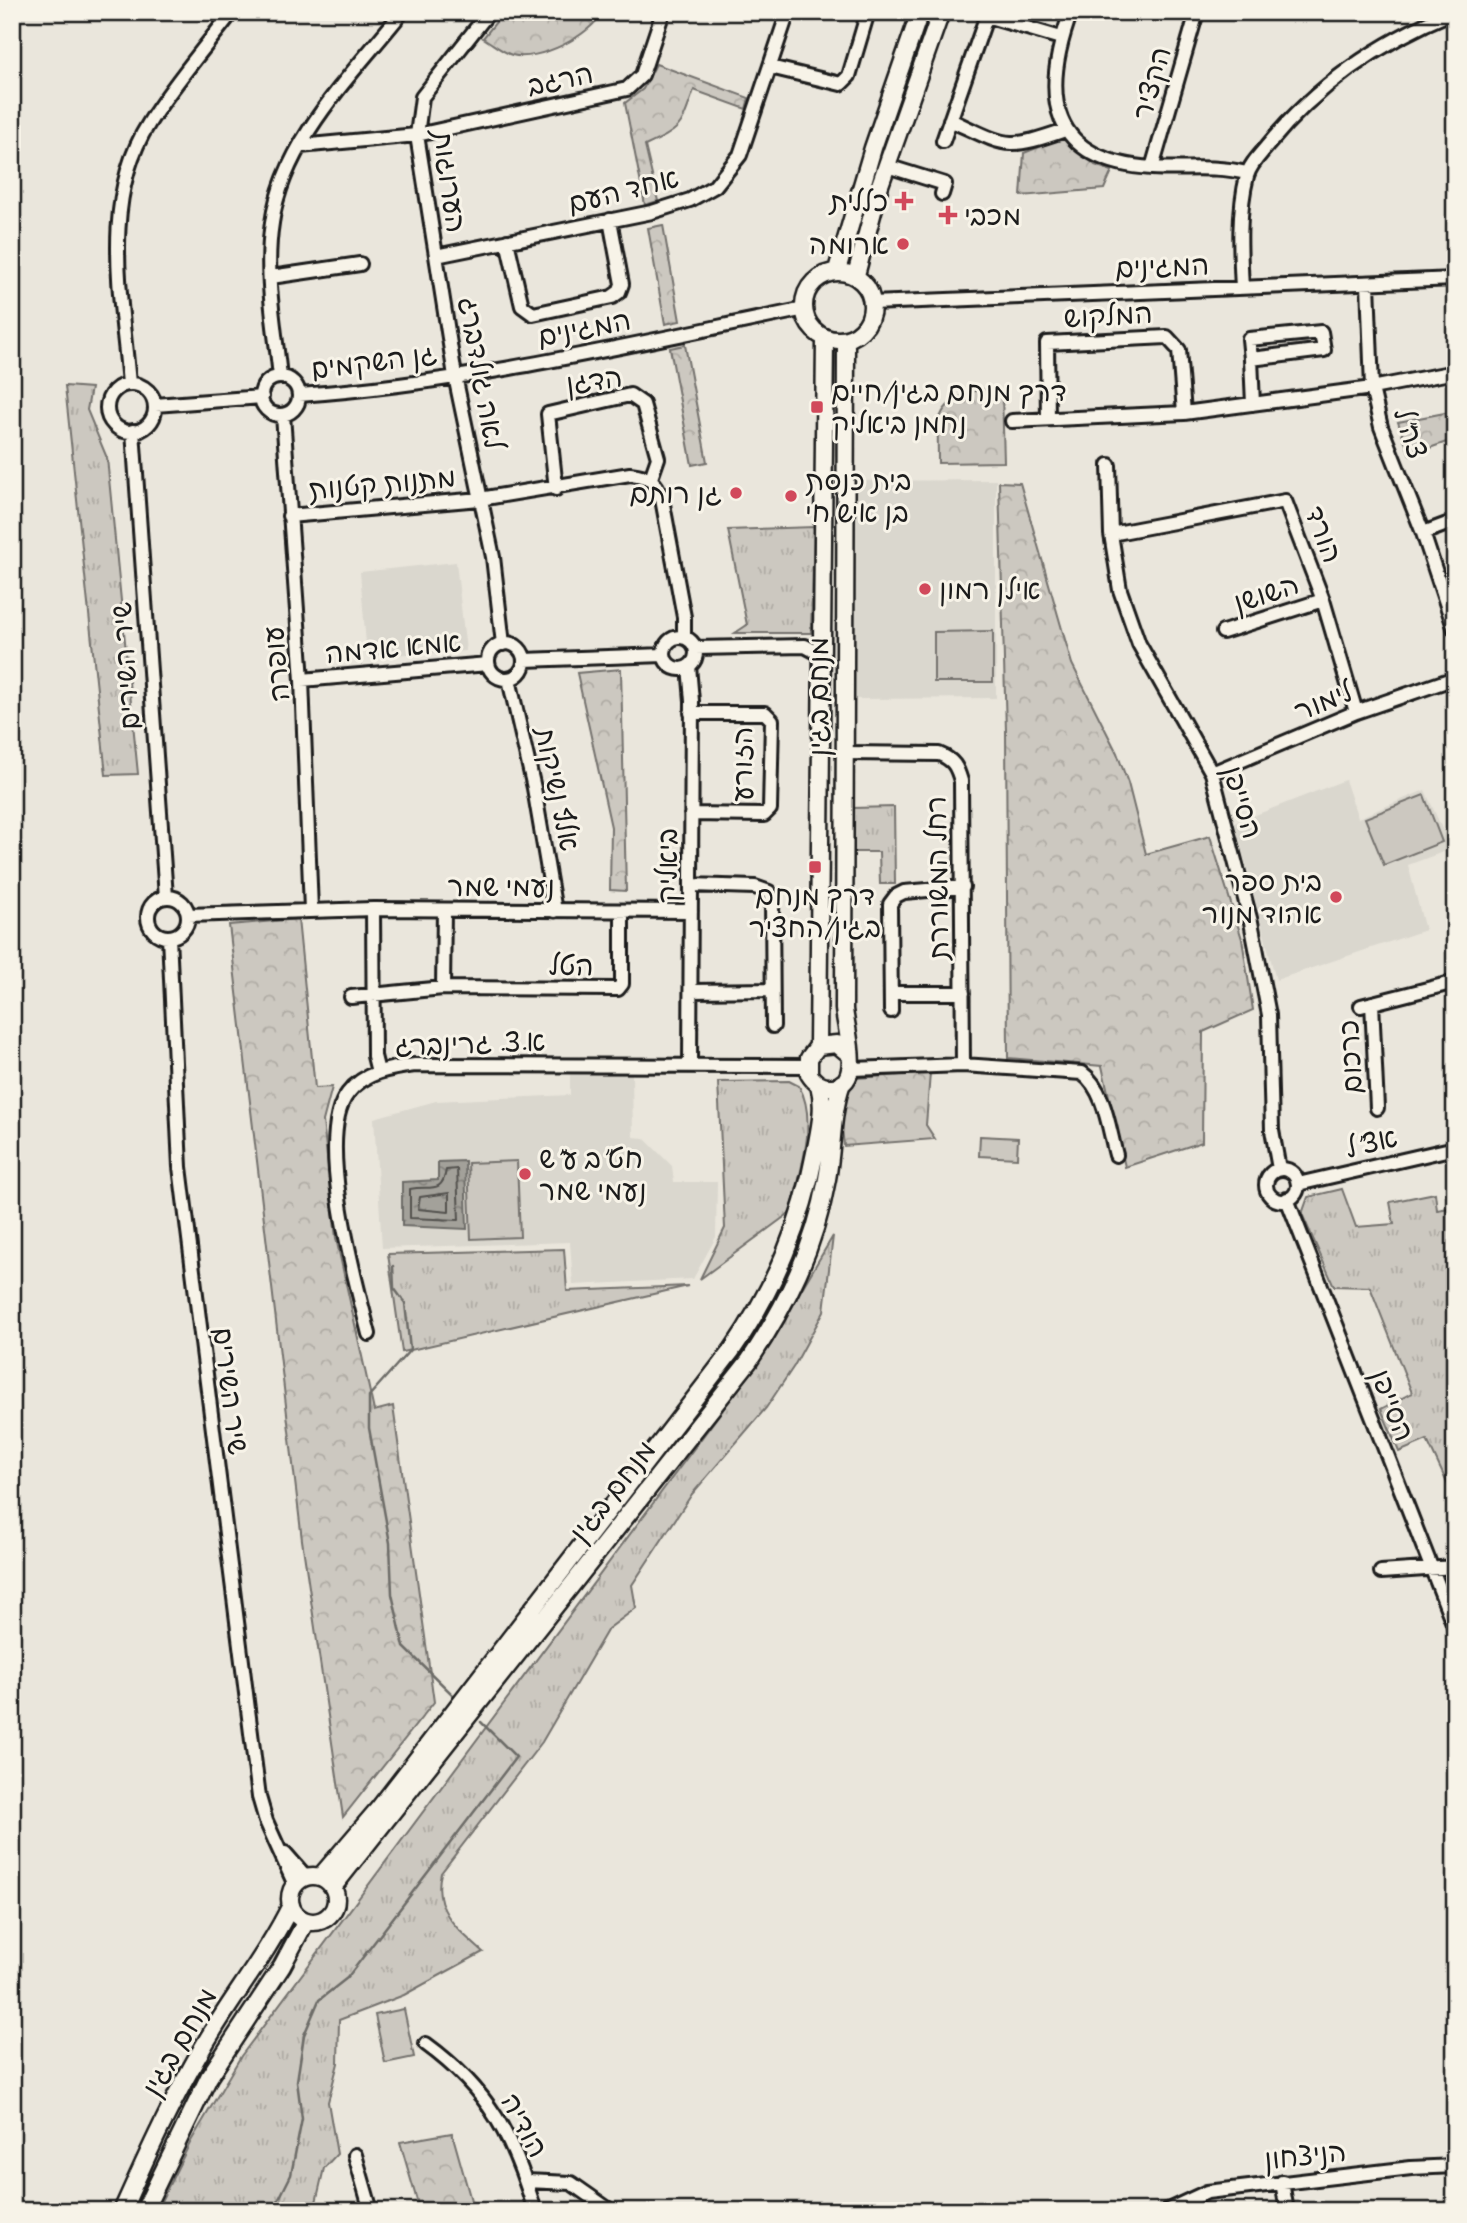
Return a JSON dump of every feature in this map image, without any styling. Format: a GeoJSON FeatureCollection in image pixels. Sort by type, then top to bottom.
{"type":"FeatureCollection","features":[{"type":"Feature","properties":{"kind":"main road"},"geometry":{"type":"LineString","coordinates":[[837,270],[873,148],[920,12]]}},
{"type":"Feature","properties":{"kind":"main road"},"geometry":{"type":"LineString","coordinates":[[856,275],[887,166],[941,12]]}},
{"type":"Feature","properties":{"kind":"main road"},"geometry":{"type":"LineString","coordinates":[[837,270],[856,275],[870,292],[872,303],[866,327],[846,340],[825,338],[808,321],[804,309],[809,288],[817,279],[837,270]]}},
{"type":"Feature","properties":{"kind":"main road","name":"מנחם בגין"},"geometry":{"type":"LineString","coordinates":[[818,1046],[825,338]]}},
{"type":"Feature","properties":{"kind":"main road","name":"מנחם בגין"},"geometry":{"type":"LineString","coordinates":[[846,340],[844,1009],[850,1062]]}},
{"type":"Feature","properties":{"kind":"main road"},"geometry":{"type":"LineString","coordinates":[[837,1044],[850,1062],[842,1083],[831,1088],[819,1085],[809,1074],[807,1066],[818,1046],[837,1044]]}},
{"type":"Feature","properties":{"kind":"main road","name":"מנחם בגין"},"geometry":{"type":"LineString","coordinates":[[313,1882],[748,1362],[778,1316],[814,1239],[827,1182],[836,1104],[842,1083]]}},
{"type":"Feature","properties":{"kind":"main road","name":"מנחם בגין"},"geometry":{"type":"LineString","coordinates":[[313,1882],[380,1807],[733,1350],[755,1317],[784,1260],[804,1205],[823,1104],[819,1085]]}},
{"type":"Feature","properties":{"kind":"main road"},"geometry":{"type":"LineString","coordinates":[[313,1882],[336,1902],[329,1916],[322,1920],[306,1921],[294,1912],[291,1905],[313,1882]]}},
{"type":"Feature","properties":{"kind":"main road","name":"מנחם בגין"},"geometry":{"type":"LineString","coordinates":[[122,2211],[177,2094],[208,2040],[265,1954],[291,1905]]}},
{"type":"Feature","properties":{"kind":"main road","name":"מנחם בגין"},"geometry":{"type":"LineString","coordinates":[[144,2211],[209,2077],[282,1966],[306,1921]]}},
{"type":"Feature","properties":{"kind":"street"},"geometry":{"type":"LineString","coordinates":[[129,384],[118,208],[127,171],[148,124],[232,12]]}},
{"type":"Feature","properties":{"kind":"street"},"geometry":{"type":"LineString","coordinates":[[280,377],[271,277],[272,221],[300,146],[402,12]]}},
{"type":"Feature","properties":{"kind":"street","name":"הערוגות"},"geometry":{"type":"LineString","coordinates":[[436,256],[417,135],[422,97],[489,12]]}},
{"type":"Feature","properties":{"kind":"street","name":"הרגב"},"geometry":{"type":"LineString","coordinates":[[300,146],[417,135],[627,89],[642,75],[663,12]]}},
{"type":"Feature","properties":{"kind":"street","name":"אחד העם"},"geometry":{"type":"LineString","coordinates":[[436,256],[610,220],[691,200],[715,186],[740,155],[788,12]]}},
{"type":"Feature","properties":{"kind":"street"},"geometry":{"type":"LineString","coordinates":[[770,67],[841,84],[849,76],[868,12]]}},
{"type":"Feature","properties":{"kind":"street"},"geometry":{"type":"LineString","coordinates":[[1071,12],[1061,37],[1054,95],[1065,130],[1105,161],[1152,168],[1226,168],[1247,173]]}},
{"type":"Feature","properties":{"kind":"street","name":"הקציר"},"geometry":{"type":"LineString","coordinates":[[1152,168],[1197,12]]}},
{"type":"Feature","properties":{"kind":"street"},"geometry":{"type":"LineString","coordinates":[[1242,288],[1241,242],[1247,173],[1277,133],[1343,71],[1449,13]]}},
{"type":"Feature","properties":{"kind":"street"},"geometry":{"type":"LineString","coordinates":[[943,141],[987,14],[1061,37]]}},
{"type":"Feature","properties":{"kind":"street"},"geometry":{"type":"LineString","coordinates":[[950,120],[1010,145],[1023,145],[1065,130]]}},
{"type":"Feature","properties":{"kind":"street"},"geometry":{"type":"LineString","coordinates":[[887,166],[945,184],[942,194]]}},
{"type":"Feature","properties":{"kind":"street"},"geometry":{"type":"LineString","coordinates":[[507,242],[522,306],[533,314],[612,297],[619,292],[622,284],[610,220]]}},
{"type":"Feature","properties":{"kind":"street","name":"לאה גולדברג"},"geometry":{"type":"LineString","coordinates":[[436,256],[480,499]]}},
{"type":"Feature","properties":{"kind":"street"},"geometry":{"type":"LineString","coordinates":[[271,277],[360,264]]}},
{"type":"Feature","properties":{"kind":"street","name":"המגינים"},"geometry":{"type":"LineString","coordinates":[[872,303],[1455,279]]}},
{"type":"Feature","properties":{"kind":"street","name":"צה\"ל"},"geometry":{"type":"LineString","coordinates":[[1368,283],[1373,388],[1392,459],[1423,533],[1455,631]]}},
{"type":"Feature","properties":{"kind":"street","name":"המגינים"},"geometry":{"type":"LineString","coordinates":[[456,376],[804,309]]}},
{"type":"Feature","properties":{"kind":"street"},"geometry":{"type":"LineString","coordinates":[[1251,359],[1324,350],[1321,332],[1249,339],[1253,404]]}},
{"type":"Feature","properties":{"kind":"street","name":"המלקוש"},"geometry":{"type":"LineString","coordinates":[[1048,419],[1046,343],[1091,340],[1167,337],[1175,342],[1179,350],[1184,412]]}},
{"type":"Feature","properties":{"kind":"street"},"geometry":{"type":"LineString","coordinates":[[1012,421],[1184,412],[1373,388],[1455,372]]}},
{"type":"Feature","properties":{"kind":"street","name":"גן השקמים"},"geometry":{"type":"LineString","coordinates":[[299,395],[366,390],[456,376]]}},
{"type":"Feature","properties":{"kind":"street"},"geometry":{"type":"LineString","coordinates":[[280,377],[296,385],[299,395],[295,408],[283,415],[267,410],[261,397],[266,384],[280,377]]}},
{"type":"Feature","properties":{"kind":"street"},"geometry":{"type":"LineString","coordinates":[[129,384],[144,387],[155,405],[150,423],[132,431],[113,423],[107,408],[113,392],[129,384]]}},
{"type":"Feature","properties":{"kind":"street","name":"הדגן"},"geometry":{"type":"LineString","coordinates":[[556,489],[548,414],[630,395],[643,404],[658,458],[651,478]]}},
{"type":"Feature","properties":{"kind":"street"},"geometry":{"type":"LineString","coordinates":[[155,405],[261,397]]}},
{"type":"Feature","properties":{"kind":"street","name":"עופרה"},"geometry":{"type":"LineString","coordinates":[[283,415],[302,680],[311,911]]}},
{"type":"Feature","properties":{"kind":"street","name":"שיר השירים"},"geometry":{"type":"LineString","coordinates":[[132,431],[166,897]]}},
{"type":"Feature","properties":{"kind":"street","name":"הסייפן"},"geometry":{"type":"LineString","coordinates":[[1109,465],[1111,534],[1120,590],[1139,644],[1212,774],[1251,922],[1269,1015],[1272,1130],[1279,1169]]}},
{"type":"Feature","properties":{"kind":"street"},"geometry":{"type":"LineString","coordinates":[[503,644],[493,557],[480,499],[556,489],[630,474],[651,478],[658,485],[684,617],[684,637],[693,657]]}},
{"type":"Feature","properties":{"kind":"street","name":"מתנות קטנות"},"geometry":{"type":"LineString","coordinates":[[289,516],[480,499]]}},
{"type":"Feature","properties":{"kind":"street","name":"הורד"},"geometry":{"type":"LineString","coordinates":[[1111,534],[1285,502],[1323,600],[1356,712]]}},
{"type":"Feature","properties":{"kind":"street"},"geometry":{"type":"LineString","coordinates":[[1423,533],[1455,521]]}},
{"type":"Feature","properties":{"kind":"street","name":"השושן"},"geometry":{"type":"LineString","coordinates":[[1223,632],[1323,600]]}},
{"type":"Feature","properties":{"kind":"street"},"geometry":{"type":"LineString","coordinates":[[805,646],[820,634]]}},
{"type":"Feature","properties":{"kind":"street"},"geometry":{"type":"LineString","coordinates":[[664,655],[669,641],[684,637]]}},
{"type":"Feature","properties":{"kind":"street"},"geometry":{"type":"LineString","coordinates":[[503,644],[519,648],[524,660],[522,671],[509,679],[497,677],[488,664],[491,652],[503,644]]}},
{"type":"Feature","properties":{"kind":"street"},"geometry":{"type":"LineString","coordinates":[[664,655],[674,667],[693,657],[722,649],[805,646],[820,654]]}},
{"type":"Feature","properties":{"kind":"street"},"geometry":{"type":"LineString","coordinates":[[524,660],[664,655]]}},
{"type":"Feature","properties":{"kind":"street","name":"ביאליק"},"geometry":{"type":"LineString","coordinates":[[690,1065],[693,657]]}},
{"type":"Feature","properties":{"kind":"street","name":"אמא אדמה"},"geometry":{"type":"LineString","coordinates":[[302,680],[488,664]]}},
{"type":"Feature","properties":{"kind":"street","name":"לימור"},"geometry":{"type":"LineString","coordinates":[[1212,774],[1356,712],[1455,678]]}},
{"type":"Feature","properties":{"kind":"street","name":"אלף נשיקות"},"geometry":{"type":"LineString","coordinates":[[509,679],[534,788],[555,911]]}},
{"type":"Feature","properties":{"kind":"street","name":"הזורע"},"geometry":{"type":"LineString","coordinates":[[691,713],[765,713],[772,720],[770,809],[764,815],[691,814]]}},
{"type":"Feature","properties":{"kind":"street","name":"רחל המשוררת"},"geometry":{"type":"LineString","coordinates":[[844,753],[939,754],[949,758],[957,767],[961,781],[963,1065]]}},
{"type":"Feature","properties":{"kind":"street"},"geometry":{"type":"LineString","coordinates":[[691,885],[755,887],[769,892],[772,901],[773,1026]]}},
{"type":"Feature","properties":{"kind":"street"},"geometry":{"type":"LineString","coordinates":[[891,1011],[890,904],[895,896],[963,887]]}},
{"type":"Feature","properties":{"kind":"street"},"geometry":{"type":"LineString","coordinates":[[166,897],[178,900],[188,915],[184,930],[169,937],[152,930],[148,916],[152,904],[166,897]]}},
{"type":"Feature","properties":{"kind":"street"},"geometry":{"type":"LineString","coordinates":[[373,909],[374,1056],[377,1072]]}},
{"type":"Feature","properties":{"kind":"street","name":"נעמי שמר"},"geometry":{"type":"LineString","coordinates":[[188,915],[373,909],[691,911]]}},
{"type":"Feature","properties":{"kind":"street"},"geometry":{"type":"LineString","coordinates":[[443,988],[444,910]]}},
{"type":"Feature","properties":{"kind":"street","name":"הטל"},"geometry":{"type":"LineString","coordinates":[[351,997],[443,988],[618,989],[622,984],[622,911]]}},
{"type":"Feature","properties":{"kind":"street","name":"שיר השירים"},"geometry":{"type":"LineString","coordinates":[[169,937],[180,1167],[259,1797],[277,1846],[313,1882]]}},
{"type":"Feature","properties":{"kind":"street","name":"כרכום"},"geometry":{"type":"LineString","coordinates":[[1377,1108],[1367,1004],[1455,982]]}},
{"type":"Feature","properties":{"kind":"street"},"geometry":{"type":"LineString","coordinates":[[691,991],[772,990]]}},
{"type":"Feature","properties":{"kind":"street"},"geometry":{"type":"LineString","coordinates":[[891,993],[963,993]]}},
{"type":"Feature","properties":{"kind":"street"},"geometry":{"type":"LineString","coordinates":[[850,1062],[963,1065],[1082,1073],[1091,1079],[1102,1105],[1116,1155]]}},
{"type":"Feature","properties":{"kind":"street","name":"א.צ. גרינברג"},"geometry":{"type":"LineString","coordinates":[[369,1334],[344,1232],[334,1128],[340,1106],[349,1091],[377,1072],[429,1064],[807,1066]]}},
{"type":"Feature","properties":{"kind":"street","name":"אצ\"ל"},"geometry":{"type":"LineString","coordinates":[[1298,1184],[1455,1148]]}},
{"type":"Feature","properties":{"kind":"street"},"geometry":{"type":"LineString","coordinates":[[1279,1169],[1293,1173],[1298,1184],[1294,1195],[1287,1199],[1274,1198],[1267,1190],[1267,1179],[1279,1169]]}},
{"type":"Feature","properties":{"kind":"street","name":"הסייפן"},"geometry":{"type":"LineString","coordinates":[[1287,1199],[1455,1628]]}},
{"type":"Feature","properties":{"kind":"street"},"geometry":{"type":"LineString","coordinates":[[1381,1572],[1455,1567]]}},
{"type":"Feature","properties":{"kind":"street","name":"הודיה"},"geometry":{"type":"LineString","coordinates":[[425,2044],[445,2058],[490,2104],[526,2181],[535,2211]]}},
{"type":"Feature","properties":{"kind":"street"},"geometry":{"type":"LineString","coordinates":[[355,2155],[371,2211]]}},
{"type":"Feature","properties":{"kind":"street","name":"הניצחון"},"geometry":{"type":"LineString","coordinates":[[1166,2211],[1207,2192],[1282,2182],[1455,2166]]}},
{"type":"Feature","properties":{"kind":"street"},"geometry":{"type":"LineString","coordinates":[[526,2181],[571,2183],[611,2211]]}},
{"type":"Feature","properties":{"kind":"street"},"geometry":{"type":"LineString","coordinates":[[1282,2182],[1287,2211]]}},
{"type":"Feature","properties":{"kind":"shaded area","name":"אילן רמון"},"geometry":{"type":"Polygon","coordinates":[[[996,480],[996,698],[855,699],[854,481],[996,480]]]}},
{"type":"Feature","properties":{"kind":"shaded area"},"geometry":{"type":"Polygon","coordinates":[[[456,562],[466,651],[367,656],[360,572],[456,562]]]}},
{"type":"Feature","properties":{"kind":"shaded area","name":"בית ספר אהוד מנור"},"geometry":{"type":"Polygon","coordinates":[[[1345,780],[1358,818],[1425,790],[1451,849],[1408,865],[1425,930],[1276,980],[1235,823],[1345,780]]]}},
{"type":"Feature","properties":{"kind":"shaded area","name":"חט\"ב ע\"ש נעמי שמר"},"geometry":{"type":"Polygon","coordinates":[[[570,1073],[632,1074],[633,1137],[644,1138],[672,1166],[674,1182],[717,1182],[716,1237],[693,1279],[573,1285],[570,1242],[382,1248],[374,1118],[436,1101],[570,1095],[570,1073]]]}},
{"type":"Feature","properties":{"kind":"green space"},"geometry":{"type":"Polygon","coordinates":[[[504,12],[602,12],[587,30],[576,38],[549,51],[523,56],[508,54],[483,38],[504,12]]]}},
{"type":"Feature","properties":{"kind":"green space"},"geometry":{"type":"Polygon","coordinates":[[[656,64],[749,98],[746,109],[694,90],[686,113],[674,131],[645,146],[658,201],[645,205],[625,103],[643,89],[656,64]]]}},
{"type":"Feature","properties":{"kind":"green space"},"geometry":{"type":"Polygon","coordinates":[[[1064,137],[1095,165],[1112,171],[1104,189],[1021,196],[1024,153],[1064,137]]]}},
{"type":"Feature","properties":{"kind":"green space"},"geometry":{"type":"Polygon","coordinates":[[[663,225],[680,321],[665,324],[648,228],[663,225]]]}},
{"type":"Feature","properties":{"kind":"green space"},"geometry":{"type":"Polygon","coordinates":[[[685,345],[707,462],[692,465],[670,348],[685,345]]]}},
{"type":"Feature","properties":{"kind":"green space"},"geometry":{"type":"Polygon","coordinates":[[[65,386],[91,388],[87,410],[107,458],[138,774],[106,775],[65,386]]]}},
{"type":"Feature","properties":{"kind":"green space"},"geometry":{"type":"Polygon","coordinates":[[[981,389],[1002,392],[1004,462],[938,463],[941,415],[954,401],[981,389]]]}},
{"type":"Feature","properties":{"kind":"green space"},"geometry":{"type":"Polygon","coordinates":[[[1455,411],[1455,439],[1410,455],[1398,422],[1455,411]]]}},
{"type":"Feature","properties":{"kind":"green space"},"geometry":{"type":"Polygon","coordinates":[[[999,482],[1020,483],[1072,664],[1117,753],[1128,783],[1146,854],[1210,836],[1242,939],[1253,1010],[1203,1032],[1202,1142],[1125,1167],[1102,1066],[1008,1058],[1006,731],[999,482]]]}},
{"type":"Feature","properties":{"kind":"green space"},"geometry":{"type":"Polygon","coordinates":[[[814,527],[811,633],[735,633],[747,625],[728,530],[814,527]]]}},
{"type":"Feature","properties":{"kind":"green space"},"geometry":{"type":"Polygon","coordinates":[[[993,631],[993,682],[934,682],[934,632],[993,631]]]}},
{"type":"Feature","properties":{"kind":"green space"},"geometry":{"type":"Polygon","coordinates":[[[621,669],[626,891],[610,890],[611,827],[577,673],[621,669]]]}},
{"type":"Feature","properties":{"kind":"green space"},"geometry":{"type":"Polygon","coordinates":[[[1424,795],[1442,842],[1384,865],[1365,818],[1424,795]]]}},
{"type":"Feature","properties":{"kind":"green space"},"geometry":{"type":"Polygon","coordinates":[[[894,807],[895,884],[880,884],[879,852],[852,852],[852,808],[894,807]]]}},
{"type":"Feature","properties":{"kind":"green space"},"geometry":{"type":"Polygon","coordinates":[[[298,919],[315,1088],[332,1087],[323,1121],[336,1238],[374,1411],[393,1406],[434,1702],[343,1817],[302,1540],[229,925],[298,919]]]}},
{"type":"Feature","properties":{"kind":"green space"},"geometry":{"type":"Polygon","coordinates":[[[930,1073],[926,1125],[935,1139],[844,1146],[841,1110],[845,1094],[856,1078],[930,1073]]]}},
{"type":"Feature","properties":{"kind":"green space"},"geometry":{"type":"Polygon","coordinates":[[[789,1081],[799,1086],[805,1100],[807,1116],[806,1148],[791,1212],[700,1279],[725,1228],[718,1082],[789,1081]]]}},
{"type":"Feature","properties":{"kind":"green space"},"geometry":{"type":"Polygon","coordinates":[[[980,1136],[1018,1138],[1017,1158],[979,1156],[980,1136]]]}},
{"type":"Feature","properties":{"kind":"green space"},"geometry":{"type":"Polygon","coordinates":[[[517,1161],[520,1237],[471,1239],[468,1163],[517,1161]]]}},
{"type":"Feature","properties":{"kind":"green space"},"geometry":{"type":"Polygon","coordinates":[[[1342,1189],[1356,1227],[1394,1224],[1390,1202],[1435,1193],[1437,1210],[1455,1207],[1455,1500],[1427,1440],[1399,1452],[1381,1409],[1412,1393],[1370,1287],[1334,1286],[1302,1214],[1308,1197],[1342,1189]]]}},
{"type":"Feature","properties":{"kind":"green space"},"geometry":{"type":"Polygon","coordinates":[[[833,1236],[824,1311],[794,1366],[766,1408],[692,1494],[632,1585],[636,1608],[608,1629],[542,1742],[441,1873],[439,1886],[443,1908],[464,1935],[483,1952],[404,1995],[339,2020],[338,2063],[328,2102],[337,2154],[324,2168],[314,2211],[156,2211],[191,2141],[241,2056],[759,1361],[833,1236]]]}},
{"type":"Feature","properties":{"kind":"green space"},"geometry":{"type":"Polygon","coordinates":[[[564,1249],[567,1291],[688,1286],[402,1352],[388,1254],[564,1249]]]}},
{"type":"Feature","properties":{"kind":"green space"},"geometry":{"type":"Polygon","coordinates":[[[404,2009],[414,2057],[385,2063],[375,2015],[404,2009]]]}},
{"type":"Feature","properties":{"kind":"green space"},"geometry":{"type":"Polygon","coordinates":[[[452,2133],[474,2211],[420,2211],[400,2142],[452,2133]]]}},
{"type":"Feature","properties":{"kind":"water"},"geometry":{"type":"Polygon","coordinates":[[[465,1161],[467,1229],[402,1226],[402,1182],[438,1180],[438,1162],[465,1161]]]}},
{"type":"Feature","properties":{"kind":"waterway"},"geometry":{"type":"LineString","coordinates":[[393,1266],[394,1288],[405,1303],[410,1350],[369,1396],[369,1428],[390,1543],[392,1594],[404,1647],[454,1696]]}},
{"type":"Feature","properties":{"kind":"waterway"},"geometry":{"type":"LineString","coordinates":[[273,2211],[291,2175],[302,2119],[297,2081],[304,2035],[319,2000],[347,1978],[516,1757],[481,1722]]}},
{"type":"Feature","properties":{"kind":"place","name":"כללית"},"geometry":{"type":"Point","coordinates":[904,201]}},
{"type":"Feature","properties":{"kind":"place","name":"מכבי"},"geometry":{"type":"Point","coordinates":[948,215]}},
{"type":"Feature","properties":{"kind":"place","name":"ארומה"},"geometry":{"type":"Point","coordinates":[903,244]}},
{"type":"Feature","properties":{"kind":"place","name":"דרך מנחם בגין/חיים נחמן ביאליק"},"geometry":{"type":"Point","coordinates":[817,407]}},
{"type":"Feature","properties":{"kind":"place","name":"גן רותם"},"geometry":{"type":"Point","coordinates":[736,493]}},
{"type":"Feature","properties":{"kind":"place","name":"בית כנסת בן איש חי"},"geometry":{"type":"Point","coordinates":[791,496]}},
{"type":"Feature","properties":{"kind":"place","name":"אילן רמון"},"geometry":{"type":"Point","coordinates":[925,589]}},
{"type":"Feature","properties":{"kind":"place","name":"דרך מנחם בגין/החציר"},"geometry":{"type":"Point","coordinates":[815,867]}},
{"type":"Feature","properties":{"kind":"place","name":"בית ספר אהוד מנור"},"geometry":{"type":"Point","coordinates":[1336,897]}},
{"type":"Feature","properties":{"kind":"place","name":"חט\"ב ע\"ש נעמי שמר"},"geometry":{"type":"Point","coordinates":[525,1174]}}]}
